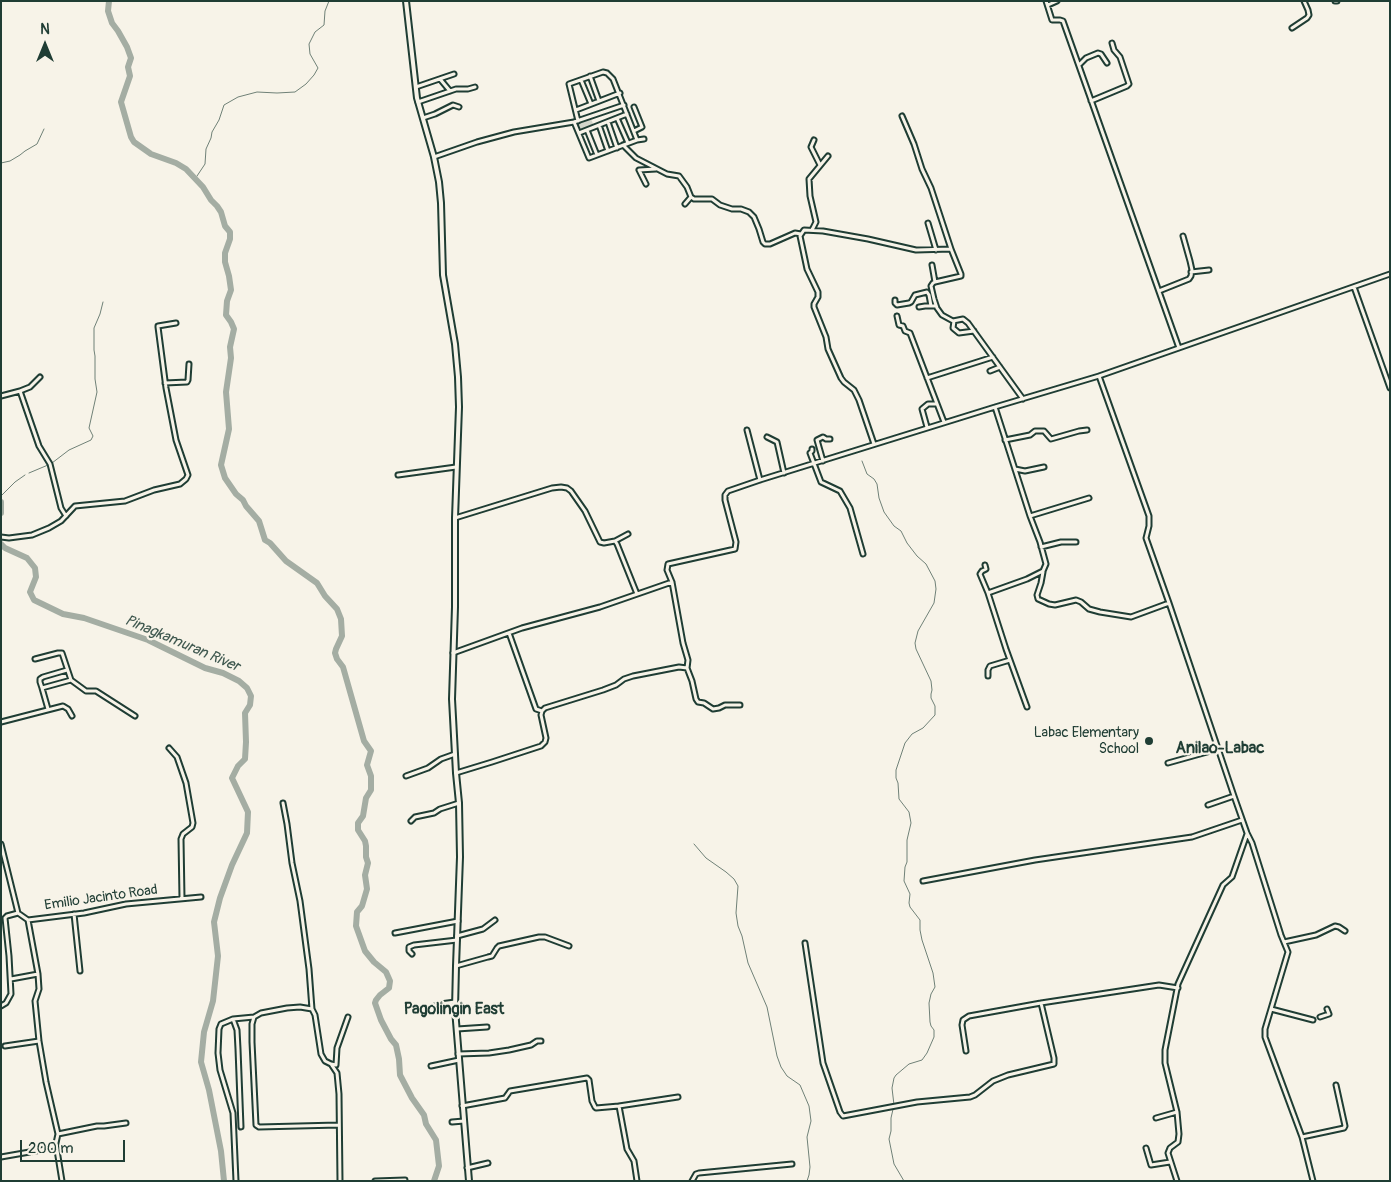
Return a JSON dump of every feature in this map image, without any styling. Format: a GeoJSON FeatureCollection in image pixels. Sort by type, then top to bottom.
{"type":"FeatureCollection","features":[{"type":"Feature","properties":{"kind":"street"},"geometry":{"type":"LineString","coordinates":[[406,1],[418,102],[434,157],[439,182],[443,275],[455,344],[458,377],[459,407],[456,466],[452,699],[459,803],[460,857],[455,1002],[469,1181]]}},
{"type":"Feature","properties":{"kind":"street"},"geometry":{"type":"LineString","coordinates":[[1057,1],[1047,3],[1052,20],[1063,21],[1179,348]]}},
{"type":"Feature","properties":{"kind":"street"},"geometry":{"type":"LineString","coordinates":[[1292,28],[1308,15],[1304,1]]}},
{"type":"Feature","properties":{"kind":"street"},"geometry":{"type":"LineString","coordinates":[[1091,101],[1129,84],[1120,57],[1114,50],[1112,43]]}},
{"type":"Feature","properties":{"kind":"street"},"geometry":{"type":"LineString","coordinates":[[1079,66],[1086,58],[1098,53],[1101,54],[1106,63]]}},
{"type":"Feature","properties":{"kind":"street"},"geometry":{"type":"LineString","coordinates":[[637,140],[620,94],[613,79],[607,73],[603,72],[590,76],[569,85],[576,110],[579,133],[589,158],[644,139]]}},
{"type":"Feature","properties":{"kind":"street"},"geometry":{"type":"LineString","coordinates":[[416,87],[454,74]]}},
{"type":"Feature","properties":{"kind":"street"},"geometry":{"type":"LineString","coordinates":[[590,76],[600,101]]}},
{"type":"Feature","properties":{"kind":"street"},"geometry":{"type":"LineString","coordinates":[[440,79],[450,91]]}},
{"type":"Feature","properties":{"kind":"street"},"geometry":{"type":"LineString","coordinates":[[581,80],[590,104]]}},
{"type":"Feature","properties":{"kind":"street"},"geometry":{"type":"LineString","coordinates":[[418,102],[461,88],[475,87]]}},
{"type":"Feature","properties":{"kind":"street"},"geometry":{"type":"LineString","coordinates":[[576,110],[620,94]]}},
{"type":"Feature","properties":{"kind":"street"},"geometry":{"type":"LineString","coordinates":[[423,118],[453,105],[459,107]]}},
{"type":"Feature","properties":{"kind":"street"},"geometry":{"type":"LineString","coordinates":[[434,157],[477,142],[514,132],[576,121],[624,105]]}},
{"type":"Feature","properties":{"kind":"street"},"geometry":{"type":"LineString","coordinates":[[634,107],[642,127],[634,131]]}},
{"type":"Feature","properties":{"kind":"street"},"geometry":{"type":"LineString","coordinates":[[579,133],[627,114]]}},
{"type":"Feature","properties":{"kind":"street"},"geometry":{"type":"LineString","coordinates":[[902,116],[931,188],[961,274],[961,276],[935,282],[931,286],[936,306],[942,315],[954,321],[965,320],[1022,399]]}},
{"type":"Feature","properties":{"kind":"street"},"geometry":{"type":"LineString","coordinates":[[617,118],[628,143]]}},
{"type":"Feature","properties":{"kind":"street"},"geometry":{"type":"LineString","coordinates":[[608,122],[617,148]]}},
{"type":"Feature","properties":{"kind":"street"},"geometry":{"type":"LineString","coordinates":[[599,125],[608,151]]}},
{"type":"Feature","properties":{"kind":"street"},"geometry":{"type":"LineString","coordinates":[[587,130],[597,155]]}},
{"type":"Feature","properties":{"kind":"street"},"geometry":{"type":"LineString","coordinates":[[814,140],[811,147],[820,165]]}},
{"type":"Feature","properties":{"kind":"street"},"geometry":{"type":"LineString","coordinates":[[623,145],[636,158],[667,174],[679,176],[694,199],[712,199],[720,205],[749,212],[754,217],[765,244],[770,244],[794,233],[801,234]]}},
{"type":"Feature","properties":{"kind":"street"},"geometry":{"type":"LineString","coordinates":[[812,230],[816,222],[810,196],[810,179],[828,156]]}},
{"type":"Feature","properties":{"kind":"street"},"geometry":{"type":"LineString","coordinates":[[646,184],[639,170],[656,169]]}},
{"type":"Feature","properties":{"kind":"street"},"geometry":{"type":"LineString","coordinates":[[685,204],[691,197]]}},
{"type":"Feature","properties":{"kind":"street"},"geometry":{"type":"LineString","coordinates":[[928,223],[936,250]]}},
{"type":"Feature","properties":{"kind":"street"},"geometry":{"type":"LineString","coordinates":[[874,444],[857,395],[841,378],[828,349],[826,337],[814,307],[818,292],[807,269],[801,234],[804,230],[812,230],[868,239],[916,250],[951,249]]}},
{"type":"Feature","properties":{"kind":"street"},"geometry":{"type":"LineString","coordinates":[[1159,291],[1189,279],[1192,270],[1183,236]]}},
{"type":"Feature","properties":{"kind":"street"},"geometry":{"type":"LineString","coordinates":[[932,265],[935,282]]}},
{"type":"Feature","properties":{"kind":"street"},"geometry":{"type":"LineString","coordinates":[[1191,272],[1209,270]]}},
{"type":"Feature","properties":{"kind":"street"},"geometry":{"type":"LineString","coordinates":[[740,705],[725,705],[713,709],[704,703],[698,702],[696,699],[687,668],[688,660],[668,570],[668,564],[735,549],[736,542],[725,495],[728,491],[822,459],[1099,376],[1390,274]]}},
{"type":"Feature","properties":{"kind":"street"},"geometry":{"type":"LineString","coordinates":[[1354,287],[1390,388]]}},
{"type":"Feature","properties":{"kind":"street"},"geometry":{"type":"LineString","coordinates":[[895,300],[897,305],[909,303],[915,295],[927,292],[932,306]]}},
{"type":"Feature","properties":{"kind":"street"},"geometry":{"type":"LineString","coordinates":[[919,307],[936,306]]}},
{"type":"Feature","properties":{"kind":"street"},"geometry":{"type":"LineString","coordinates":[[897,316],[899,325],[904,326],[905,331],[910,334],[944,422]]}},
{"type":"Feature","properties":{"kind":"street"},"geometry":{"type":"LineString","coordinates":[[954,321],[953,328],[959,332],[974,331]]}},
{"type":"Feature","properties":{"kind":"street"},"geometry":{"type":"LineString","coordinates":[[2,537],[32,535],[49,528],[66,516],[75,506],[124,501],[154,490],[180,484],[186,479],[188,475],[176,440],[165,383],[158,326],[176,324]]}},
{"type":"Feature","properties":{"kind":"street"},"geometry":{"type":"LineString","coordinates":[[927,378],[993,357]]}},
{"type":"Feature","properties":{"kind":"street"},"geometry":{"type":"LineString","coordinates":[[165,383],[187,382],[188,364]]}},
{"type":"Feature","properties":{"kind":"street"},"geometry":{"type":"LineString","coordinates":[[990,371],[1000,367]]}},
{"type":"Feature","properties":{"kind":"street"},"geometry":{"type":"LineString","coordinates":[[1099,376],[1149,516],[1146,538],[1288,952]]}},
{"type":"Feature","properties":{"kind":"street"},"geometry":{"type":"LineString","coordinates":[[1,396],[30,387],[40,377]]}},
{"type":"Feature","properties":{"kind":"street"},"geometry":{"type":"LineString","coordinates":[[20,391],[39,446],[50,464],[61,508],[66,516]]}},
{"type":"Feature","properties":{"kind":"street"},"geometry":{"type":"LineString","coordinates":[[928,428],[922,409],[928,404],[937,404]]}},
{"type":"Feature","properties":{"kind":"street"},"geometry":{"type":"LineString","coordinates":[[994,407],[1042,547],[1046,564],[1037,595],[1038,599],[1055,605],[1076,600],[1089,609],[1131,617],[1169,603]]}},
{"type":"Feature","properties":{"kind":"street"},"geometry":{"type":"LineString","coordinates":[[747,430],[760,480]]}},
{"type":"Feature","properties":{"kind":"street"},"geometry":{"type":"LineString","coordinates":[[1005,440],[1031,434],[1035,431],[1044,431],[1051,439],[1079,430],[1087,430]]}},
{"type":"Feature","properties":{"kind":"street"},"geometry":{"type":"LineString","coordinates":[[767,437],[777,442],[784,473]]}},
{"type":"Feature","properties":{"kind":"street"},"geometry":{"type":"LineString","coordinates":[[822,459],[817,440],[823,437],[830,439]]}},
{"type":"Feature","properties":{"kind":"street"},"geometry":{"type":"LineString","coordinates":[[812,449],[810,453],[821,482],[840,492],[850,508],[863,554]]}},
{"type":"Feature","properties":{"kind":"street"},"geometry":{"type":"LineString","coordinates":[[398,475],[456,466]]}},
{"type":"Feature","properties":{"kind":"street"},"geometry":{"type":"LineString","coordinates":[[1015,469],[1025,471],[1044,467]]}},
{"type":"Feature","properties":{"kind":"street"},"geometry":{"type":"LineString","coordinates":[[455,518],[552,488],[564,487],[571,491],[585,511],[600,542],[615,541],[628,534]]}},
{"type":"Feature","properties":{"kind":"street"},"geometry":{"type":"LineString","coordinates":[[1030,516],[1089,498]]}},
{"type":"Feature","properties":{"kind":"street"},"geometry":{"type":"LineString","coordinates":[[615,541],[637,594]]}},
{"type":"Feature","properties":{"kind":"street"},"geometry":{"type":"LineString","coordinates":[[1042,547],[1061,542],[1076,542]]}},
{"type":"Feature","properties":{"kind":"street"},"geometry":{"type":"LineString","coordinates":[[985,565],[986,569],[980,574],[1027,708]]}},
{"type":"Feature","properties":{"kind":"street"},"geometry":{"type":"LineString","coordinates":[[988,593],[1043,571]]}},
{"type":"Feature","properties":{"kind":"street"},"geometry":{"type":"LineString","coordinates":[[453,653],[522,628],[600,607],[672,582]]}},
{"type":"Feature","properties":{"kind":"street"},"geometry":{"type":"LineString","coordinates":[[508,633],[536,709],[542,711]]}},
{"type":"Feature","properties":{"kind":"street"},"geometry":{"type":"LineString","coordinates":[[35,659],[60,652],[71,680],[86,691],[96,691],[135,716]]}},
{"type":"Feature","properties":{"kind":"street"},"geometry":{"type":"LineString","coordinates":[[988,676],[990,666],[1010,660]]}},
{"type":"Feature","properties":{"kind":"street"},"geometry":{"type":"LineString","coordinates":[[456,773],[542,746],[546,738],[541,715],[545,708],[616,685],[624,679],[633,676],[680,667],[687,668]]}},
{"type":"Feature","properties":{"kind":"street"},"geometry":{"type":"LineString","coordinates":[[48,709],[40,679],[67,670]]}},
{"type":"Feature","properties":{"kind":"street"},"geometry":{"type":"LineString","coordinates":[[42,688],[71,680]]}},
{"type":"Feature","properties":{"kind":"street"},"geometry":{"type":"LineString","coordinates":[[1,722],[66,706],[72,716]]}},
{"type":"Feature","properties":{"kind":"street"},"geometry":{"type":"LineString","coordinates":[[169,748],[176,757],[186,783],[193,824],[181,838],[182,898]]}},
{"type":"Feature","properties":{"kind":"street"},"geometry":{"type":"LineString","coordinates":[[1168,763],[1218,749]]}},
{"type":"Feature","properties":{"kind":"street"},"geometry":{"type":"LineString","coordinates":[[406,776],[428,768],[441,759],[456,754]]}},
{"type":"Feature","properties":{"kind":"street"},"geometry":{"type":"LineString","coordinates":[[1208,805],[1234,796]]}},
{"type":"Feature","properties":{"kind":"street"},"geometry":{"type":"LineString","coordinates":[[283,803],[300,901],[312,1009],[315,1016],[321,1054],[325,1061],[331,1064],[336,1065],[337,1048],[348,1017]]}},
{"type":"Feature","properties":{"kind":"street"},"geometry":{"type":"LineString","coordinates":[[411,821],[415,817],[459,803]]}},
{"type":"Feature","properties":{"kind":"street"},"geometry":{"type":"LineString","coordinates":[[923,882],[1035,860],[1192,837],[1242,820]]}},
{"type":"Feature","properties":{"kind":"street"},"geometry":{"type":"LineString","coordinates":[[1177,1181],[1168,1150],[1180,1138],[1177,1112],[1165,1063],[1165,1050],[1178,988],[1223,885],[1232,877],[1247,833]]}},
{"type":"Feature","properties":{"kind":"street"},"geometry":{"type":"LineString","coordinates":[[1,844],[18,913],[5,918],[11,994],[6,1003],[1,1006]]}},
{"type":"Feature","properties":{"kind":"street","name":"Emilio Jacinto Road"},"geometry":{"type":"LineString","coordinates":[[18,913],[28,920],[84,913],[126,904],[201,897]]}},
{"type":"Feature","properties":{"kind":"street"},"geometry":{"type":"LineString","coordinates":[[74,914],[80,971]]}},
{"type":"Feature","properties":{"kind":"street"},"geometry":{"type":"LineString","coordinates":[[28,920],[38,974],[39,989],[35,1001],[39,1041],[58,1134],[56,1144],[62,1181]]}},
{"type":"Feature","properties":{"kind":"street"},"geometry":{"type":"LineString","coordinates":[[395,933],[458,920]]}},
{"type":"Feature","properties":{"kind":"street"},"geometry":{"type":"LineString","coordinates":[[412,954],[409,951],[409,947],[457,938],[483,929],[495,920]]}},
{"type":"Feature","properties":{"kind":"street"},"geometry":{"type":"LineString","coordinates":[[1284,942],[1316,935],[1335,926],[1346,932]]}},
{"type":"Feature","properties":{"kind":"street"},"geometry":{"type":"LineString","coordinates":[[456,966],[492,956],[500,946],[539,937],[545,936],[569,946]]}},
{"type":"Feature","properties":{"kind":"street"},"geometry":{"type":"LineString","coordinates":[[1290,940],[1265,1029],[1266,1037],[1302,1137],[1313,1181]]}},
{"type":"Feature","properties":{"kind":"street"},"geometry":{"type":"LineString","coordinates":[[805,943],[823,1063],[841,1115],[843,1116],[897,1105],[970,1097],[992,1082],[1008,1075],[1054,1064],[1041,1003]]}},
{"type":"Feature","properties":{"kind":"street"},"geometry":{"type":"LineString","coordinates":[[11,979],[38,974]]}},
{"type":"Feature","properties":{"kind":"street"},"geometry":{"type":"LineString","coordinates":[[966,1051],[962,1025],[963,1020],[969,1016],[1159,985],[1178,988]]}},
{"type":"Feature","properties":{"kind":"street"},"geometry":{"type":"LineString","coordinates":[[432,1008],[440,1004],[455,1002]]}},
{"type":"Feature","properties":{"kind":"street"},"geometry":{"type":"LineString","coordinates":[[236,1181],[233,1113],[220,1070],[218,1053],[221,1024],[233,1019],[254,1017],[261,1013],[287,1008],[300,1007],[312,1009]]}},
{"type":"Feature","properties":{"kind":"street"},"geometry":{"type":"LineString","coordinates":[[1271,1009],[1313,1020]]}},
{"type":"Feature","properties":{"kind":"street"},"geometry":{"type":"LineString","coordinates":[[1320,1017],[1329,1014],[1327,1010]]}},
{"type":"Feature","properties":{"kind":"street"},"geometry":{"type":"LineString","coordinates":[[254,1017],[252,1042],[256,1125],[259,1128],[338,1125]]}},
{"type":"Feature","properties":{"kind":"street"},"geometry":{"type":"LineString","coordinates":[[233,1019],[237,1030],[241,1126]]}},
{"type":"Feature","properties":{"kind":"street"},"geometry":{"type":"LineString","coordinates":[[457,1029],[487,1027]]}},
{"type":"Feature","properties":{"kind":"street"},"geometry":{"type":"LineString","coordinates":[[5,1046],[39,1041]]}},
{"type":"Feature","properties":{"kind":"street"},"geometry":{"type":"LineString","coordinates":[[458,1054],[509,1050],[541,1041]]}},
{"type":"Feature","properties":{"kind":"street"},"geometry":{"type":"LineString","coordinates":[[431,1066],[459,1060]]}},
{"type":"Feature","properties":{"kind":"street"},"geometry":{"type":"LineString","coordinates":[[331,1064],[337,1073],[339,1094],[340,1181]]}},
{"type":"Feature","properties":{"kind":"street"},"geometry":{"type":"LineString","coordinates":[[462,1106],[505,1098],[510,1091],[587,1078],[589,1080],[592,1101],[596,1108],[678,1097]]}},
{"type":"Feature","properties":{"kind":"street"},"geometry":{"type":"LineString","coordinates":[[1302,1137],[1346,1126],[1336,1085]]}},
{"type":"Feature","properties":{"kind":"street"},"geometry":{"type":"LineString","coordinates":[[619,1106],[627,1149],[634,1161],[637,1181]]}},
{"type":"Feature","properties":{"kind":"street"},"geometry":{"type":"LineString","coordinates":[[1156,1118],[1177,1112]]}},
{"type":"Feature","properties":{"kind":"street"},"geometry":{"type":"LineString","coordinates":[[452,1122],[464,1121]]}},
{"type":"Feature","properties":{"kind":"street"},"geometry":{"type":"LineString","coordinates":[[58,1134],[97,1126],[126,1123]]}},
{"type":"Feature","properties":{"kind":"street"},"geometry":{"type":"LineString","coordinates":[[1,1157],[42,1150],[56,1144]]}},
{"type":"Feature","properties":{"kind":"street"},"geometry":{"type":"LineString","coordinates":[[1146,1148],[1151,1165],[1170,1162]]}},
{"type":"Feature","properties":{"kind":"street"},"geometry":{"type":"LineString","coordinates":[[467,1168],[488,1164]]}},
{"type":"Feature","properties":{"kind":"street"},"geometry":{"type":"LineString","coordinates":[[692,1181],[696,1174],[699,1173],[792,1164]]}},
{"type":"Feature","properties":{"kind":"street"},"geometry":{"type":"LineString","coordinates":[[375,1181],[406,1180]]}},
{"type":"Feature","properties":{"kind":"shaded area"},"geometry":{"type":"Polygon","coordinates":[[[591,119],[594,126],[581,131],[578,124],[591,119]]]}},
{"type":"Feature","properties":{"kind":"waterway"},"geometry":{"type":"LineString","coordinates":[[109,1],[108,11],[112,23],[127,47],[131,58],[128,67],[130,76],[121,102],[131,137],[134,142],[151,154],[176,163],[186,169],[217,206],[225,226],[230,232],[230,239],[225,253],[231,290],[227,301],[226,315],[234,329],[230,347],[231,358],[226,392],[229,429],[221,465],[225,478],[259,521],[265,540],[286,561],[317,583],[325,596],[337,609],[341,619],[342,636],[335,653],[343,667],[364,741],[371,751],[367,765],[371,776],[371,790],[366,798],[363,816],[358,823],[358,830],[366,846],[368,863],[365,875],[367,889],[362,906],[357,912],[356,926],[365,951],[386,972],[390,981],[389,988],[380,995],[375,1003],[381,1020],[396,1045],[400,1075],[412,1098],[424,1115],[426,1124],[436,1140],[439,1166],[434,1181]]}},
{"type":"Feature","properties":{"kind":"waterway"},"geometry":{"type":"LineString","coordinates":[[195,179],[205,164],[206,149],[224,105],[238,97],[257,92],[295,92],[314,75],[318,68],[310,54],[309,44],[315,32],[324,25],[325,11],[329,1]]}},
{"type":"Feature","properties":{"kind":"waterway"},"geometry":{"type":"LineString","coordinates":[[1,163],[10,161],[37,144],[44,129]]}},
{"type":"Feature","properties":{"kind":"waterway"},"geometry":{"type":"LineString","coordinates":[[52,463],[69,450],[91,440],[93,436],[89,428],[97,392],[94,328],[103,302]]}},
{"type":"Feature","properties":{"kind":"waterway"},"geometry":{"type":"LineString","coordinates":[[862,461],[867,474],[877,484],[884,512],[894,526],[901,531],[917,556],[926,564],[935,581],[936,589],[934,603],[918,631],[915,643],[931,681],[931,698],[935,706],[935,715],[923,728],[912,734],[905,743],[896,770],[899,799],[909,812],[911,823],[907,840],[907,862],[904,881],[910,894],[910,907],[920,920],[922,940],[933,973],[935,987],[929,1003],[930,1022],[934,1030],[934,1037],[922,1060],[909,1064],[896,1075],[892,1088],[894,1105],[889,1139],[894,1164],[904,1181]]}},
{"type":"Feature","properties":{"kind":"waterway"},"geometry":{"type":"LineString","coordinates":[[29,473],[48,465]]}},
{"type":"Feature","properties":{"kind":"waterway"},"geometry":{"type":"LineString","coordinates":[[1,496],[25,475]]}},
{"type":"Feature","properties":{"kind":"waterway","name":"Pinagkamuran River"},"geometry":{"type":"LineString","coordinates":[[1,502],[1,513]]}},
{"type":"Feature","properties":{"kind":"waterway","name":"Pinagkamuran River"},"geometry":{"type":"LineString","coordinates":[[1,544],[5,548],[27,558],[35,568],[36,577],[30,592],[34,600],[63,614],[84,618],[148,640],[205,668],[223,673],[239,681],[247,688],[251,696],[250,705],[245,713],[245,759],[238,766],[232,778],[248,812],[247,833],[232,865],[220,898],[214,922],[218,956],[213,1001],[204,1032],[201,1062],[209,1090],[221,1151],[224,1181]]}},
{"type":"Feature","properties":{"kind":"waterway"},"geometry":{"type":"LineString","coordinates":[[694,844],[706,858],[734,879],[738,886],[736,913],[738,926],[748,963],[767,1007],[777,1056],[787,1076],[800,1085],[809,1106],[811,1121],[807,1137],[810,1167],[807,1181]]}},
{"type":"Feature","properties":{"kind":"place","name":"Labac Elementary School"},"geometry":{"type":"Point","coordinates":[1149,741]}},
{"type":"Feature","properties":{"kind":"district","name":"Anilao-Labac"},"geometry":{"type":"Point","coordinates":[1220,749]}},
{"type":"Feature","properties":{"kind":"district","name":"Pagolingin East"},"geometry":{"type":"Point","coordinates":[454,1010]}}]}
